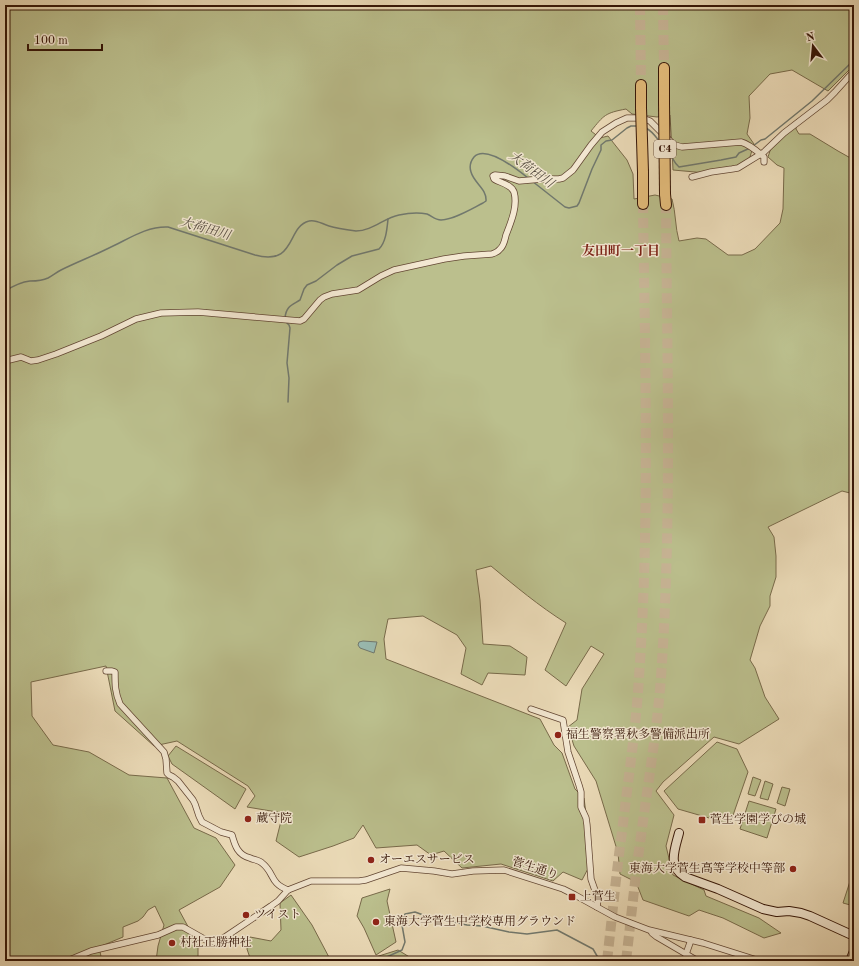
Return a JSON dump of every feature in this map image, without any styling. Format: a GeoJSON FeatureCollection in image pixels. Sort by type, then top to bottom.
{"type":"FeatureCollection","features":[{"type":"Feature","properties":{"kind":"highway","name":"C4"},"geometry":{"type":"LineString","coordinates":[[664,68],[666,205]]}},
{"type":"Feature","properties":{"kind":"highway","name":"C4"},"geometry":{"type":"LineString","coordinates":[[641,85],[643,204]]}},
{"type":"Feature","properties":{"kind":"street"},"geometry":{"type":"LineString","coordinates":[[692,177],[711,172],[738,168],[759,153],[764,152],[784,133],[827,100],[854,71]]}},
{"type":"Feature","properties":{"kind":"street"},"geometry":{"type":"LineString","coordinates":[[5,361],[21,356],[31,361],[38,360],[100,336],[136,319],[161,313],[198,312],[298,321],[304,319],[324,297],[332,294],[353,292],[394,270],[444,259],[496,253],[502,248],[513,215],[515,201],[514,192],[511,188],[495,180],[493,176],[499,175],[519,181],[559,179],[569,174],[573,170],[602,132],[627,118],[642,118],[650,121],[674,145],[682,147],[741,142],[748,145],[764,157],[764,162]]}},
{"type":"Feature","properties":{"kind":"street"},"geometry":{"type":"LineString","coordinates":[[106,671],[115,672],[114,688],[120,704],[164,752],[167,773],[178,781],[193,800],[198,816],[202,822],[221,832],[232,834],[235,844],[242,856],[262,863],[270,873],[275,883],[288,890]]}},
{"type":"Feature","properties":{"kind":"street"},"geometry":{"type":"LineString","coordinates":[[531,709],[563,720],[568,752],[579,785],[581,807],[586,818],[591,879],[598,899],[597,907]]}},
{"type":"Feature","properties":{"kind":"street"},"geometry":{"type":"LineString","coordinates":[[679,833],[673,857],[678,870],[685,877],[718,889],[764,909],[777,912],[790,911],[810,916],[854,936]]}},
{"type":"Feature","properties":{"kind":"street","name":"菅生通り"},"geometry":{"type":"LineString","coordinates":[[67,961],[91,951],[158,935],[176,927],[182,927],[206,940],[215,942],[222,939],[278,901],[288,890],[311,881],[366,880],[401,868],[452,874],[474,871],[504,870],[563,889],[615,917],[649,930],[704,943],[760,961]]}},
{"type":"Feature","properties":{"kind":"street"},"geometry":{"type":"LineString","coordinates":[[649,930],[656,937],[698,961]]}},
{"type":"Feature","properties":{"kind":"street"},"geometry":{"type":"LineString","coordinates":[[686,954],[691,940]]}},
{"type":"Feature","properties":{"kind":"street"},"geometry":{"type":"LineString","coordinates":[[850,961],[854,951]]}},
{"type":"Feature","properties":{"kind":"green space"},"geometry":{"type":"Polygon","coordinates":[[[5,5],[854,5],[854,65],[828,91],[792,70],[770,74],[749,96],[750,118],[747,134],[754,144],[749,160],[736,167],[706,173],[673,170],[670,115],[657,117],[632,114],[626,109],[609,114],[599,121],[591,131],[600,138],[608,136],[627,160],[633,174],[634,199],[655,195],[672,199],[679,241],[697,238],[706,239],[728,255],[742,255],[755,249],[780,223],[783,209],[784,168],[777,165],[768,157],[773,142],[797,119],[796,129],[799,134],[810,134],[854,160],[854,494],[842,491],[768,527],[774,537],[776,577],[770,596],[770,606],[760,626],[750,660],[755,668],[765,697],[779,719],[739,744],[714,737],[663,782],[656,791],[674,815],[666,846],[673,875],[704,890],[706,896],[759,918],[781,933],[764,938],[723,918],[699,910],[689,916],[643,900],[636,882],[620,874],[618,853],[596,781],[574,746],[568,727],[577,720],[582,689],[604,654],[591,646],[566,686],[545,670],[566,623],[537,603],[491,566],[476,570],[483,644],[510,646],[527,657],[525,675],[488,673],[482,685],[461,674],[466,648],[457,635],[423,616],[388,619],[384,639],[386,659],[540,719],[554,745],[562,753],[575,789],[584,798],[592,861],[582,880],[563,872],[553,881],[501,864],[462,868],[444,851],[431,855],[417,845],[376,848],[363,825],[354,838],[299,857],[276,841],[283,813],[247,807],[255,796],[248,786],[177,741],[154,746],[115,711],[106,666],[31,682],[32,716],[53,745],[89,752],[129,775],[167,778],[194,828],[216,838],[235,865],[220,887],[179,910],[198,945],[198,959],[156,961],[158,946],[164,925],[155,906],[148,910],[138,921],[123,927],[123,937],[99,947],[102,961],[56,961],[55,959],[52,961],[5,961],[5,5]]]}},
{"type":"Feature","properties":{"kind":"green space"},"geometry":{"type":"Polygon","coordinates":[[[717,742],[737,749],[748,772],[730,824],[678,809],[664,791],[717,742]]]}},
{"type":"Feature","properties":{"kind":"green space"},"geometry":{"type":"Polygon","coordinates":[[[176,746],[246,789],[235,809],[172,764],[168,756],[176,746]]]}},
{"type":"Feature","properties":{"kind":"green space"},"geometry":{"type":"Polygon","coordinates":[[[753,777],[761,780],[755,796],[748,794],[753,777]]]}},
{"type":"Feature","properties":{"kind":"green space"},"geometry":{"type":"Polygon","coordinates":[[[765,781],[773,784],[768,800],[760,798],[765,781]]]}},
{"type":"Feature","properties":{"kind":"green space"},"geometry":{"type":"Polygon","coordinates":[[[782,787],[790,789],[785,806],[777,803],[782,787]]]}},
{"type":"Feature","properties":{"kind":"green space"},"geometry":{"type":"Polygon","coordinates":[[[749,801],[776,809],[767,838],[740,829],[749,801]]]}},
{"type":"Feature","properties":{"kind":"green space"},"geometry":{"type":"Polygon","coordinates":[[[854,869],[854,906],[843,903],[854,869]]]}},
{"type":"Feature","properties":{"kind":"green space","name":"東海大学菅生中学校専用グラウンド"},"geometry":{"type":"Polygon","coordinates":[[[390,889],[387,901],[396,942],[376,955],[357,916],[362,898],[390,889]]]}},
{"type":"Feature","properties":{"kind":"green space"},"geometry":{"type":"Polygon","coordinates":[[[291,895],[312,925],[331,961],[251,961],[247,949],[250,937],[271,941],[281,930],[280,903],[291,895]]]}},
{"type":"Feature","properties":{"kind":"green space"},"geometry":{"type":"Polygon","coordinates":[[[398,950],[416,961],[356,961],[366,960],[398,950]]]}},
{"type":"Feature","properties":{"kind":"water"},"geometry":{"type":"Polygon","coordinates":[[[359,642],[377,642],[374,653],[360,648],[358,645],[359,642]]]}},
{"type":"Feature","properties":{"kind":"waterway","name":"大荷田川"},"geometry":{"type":"LineString","coordinates":[[753,146],[765,139],[812,101],[854,60]]}},
{"type":"Feature","properties":{"kind":"waterway","name":"大荷田川"},"geometry":{"type":"LineString","coordinates":[[532,181],[565,207],[569,208],[577,206],[601,150],[601,145],[606,141],[612,140],[627,128],[631,126],[639,126]]}},
{"type":"Feature","properties":{"kind":"waterway","name":"大荷田川"},"geometry":{"type":"LineString","coordinates":[[646,128],[652,132],[660,142]]}},
{"type":"Feature","properties":{"kind":"waterway","name":"大荷田川"},"geometry":{"type":"LineString","coordinates":[[669,153],[679,167],[736,157],[739,153],[750,148]]}},
{"type":"Feature","properties":{"kind":"waterway","name":"大荷田川"},"geometry":{"type":"LineString","coordinates":[[5,291],[23,282],[46,279],[61,270],[137,234],[160,227],[168,227],[255,255],[268,257],[278,255],[284,251],[297,230],[309,221],[317,221],[332,227],[356,231],[367,229],[394,217],[406,214],[427,214],[439,220],[452,218],[486,201],[486,197],[473,176],[470,168],[470,164],[474,157],[479,154],[494,156],[528,178]]}},
{"type":"Feature","properties":{"kind":"waterway"},"geometry":{"type":"LineString","coordinates":[[285,318],[288,308],[300,300],[307,285],[316,281],[352,256],[379,249],[385,239],[388,219]]}},
{"type":"Feature","properties":{"kind":"waterway"},"geometry":{"type":"LineString","coordinates":[[286,322],[290,328],[287,363],[289,378],[288,402]]}},
{"type":"Feature","properties":{"kind":"waterway"},"geometry":{"type":"LineString","coordinates":[[378,961],[402,950],[405,942],[402,925],[405,914],[415,912],[426,916],[467,925],[482,926],[509,932],[527,934],[557,930],[593,949],[600,961]]}},
{"type":"Feature","properties":{"kind":"tunnel"},"geometry":{"type":"LineString","coordinates":[[640,5],[641,85]]}},
{"type":"Feature","properties":{"kind":"tunnel"},"geometry":{"type":"LineString","coordinates":[[663,5],[664,68]]}},
{"type":"Feature","properties":{"kind":"tunnel"},"geometry":{"type":"LineString","coordinates":[[607,961],[636,716],[645,559],[646,381],[643,204]]}},
{"type":"Feature","properties":{"kind":"tunnel"},"geometry":{"type":"LineString","coordinates":[[626,961],[661,677],[667,559],[668,500],[666,205]]}},
{"type":"Feature","properties":{"kind":"place","name":"福生警察署秋多警備派出所"},"geometry":{"type":"Point","coordinates":[558,735]}},
{"type":"Feature","properties":{"kind":"place","name":"蔵守院"},"geometry":{"type":"Point","coordinates":[248,819]}},
{"type":"Feature","properties":{"kind":"place","name":"菅生学園学びの城"},"geometry":{"type":"Point","coordinates":[702,820]}},
{"type":"Feature","properties":{"kind":"place","name":"オーエスサービス"},"geometry":{"type":"Point","coordinates":[371,860]}},
{"type":"Feature","properties":{"kind":"place","name":"東海大学菅生高等学校中等部"},"geometry":{"type":"Point","coordinates":[793,869]}},
{"type":"Feature","properties":{"kind":"place","name":"上菅生"},"geometry":{"type":"Point","coordinates":[572,897]}},
{"type":"Feature","properties":{"kind":"place","name":"ツイスト"},"geometry":{"type":"Point","coordinates":[246,915]}},
{"type":"Feature","properties":{"kind":"place","name":"東海大学菅生中学校専用グラウンド"},"geometry":{"type":"Point","coordinates":[376,922]}},
{"type":"Feature","properties":{"kind":"place","name":"村社正勝神社"},"geometry":{"type":"Point","coordinates":[172,943]}},
{"type":"Feature","properties":{"kind":"district","name":"友田町一丁目"},"geometry":{"type":"Point","coordinates":[621,251]}}]}
